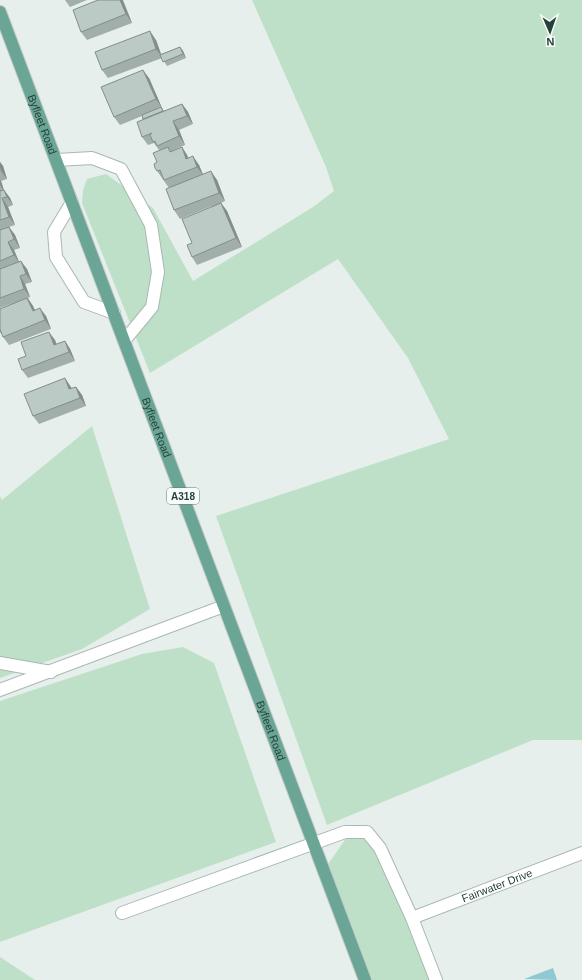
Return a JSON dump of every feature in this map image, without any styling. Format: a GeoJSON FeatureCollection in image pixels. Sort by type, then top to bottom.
{"type":"FeatureCollection","features":[{"type":"Feature","properties":{"kind":"main road","name":"Byfleet Road"},"geometry":{"type":"LineString","coordinates":[[0,12],[365,980]]}},
{"type":"Feature","properties":{"kind":"street"},"geometry":{"type":"LineString","coordinates":[[57,160],[92,158],[121,169],[151,225],[158,272],[152,307],[124,341]]}},
{"type":"Feature","properties":{"kind":"street"},"geometry":{"type":"LineString","coordinates":[[72,202],[54,232],[56,257],[84,302],[114,313]]}},
{"type":"Feature","properties":{"kind":"street"},"geometry":{"type":"LineString","coordinates":[[0,690],[52,672],[224,606]]}},
{"type":"Feature","properties":{"kind":"street"},"geometry":{"type":"LineString","coordinates":[[0,663],[52,672]]}},
{"type":"Feature","properties":{"kind":"street"},"geometry":{"type":"LineString","coordinates":[[122,913],[344,832],[367,832],[380,848],[412,918],[436,980]]}},
{"type":"Feature","properties":{"kind":"street","name":"Fairwater Drive"},"geometry":{"type":"LineString","coordinates":[[412,918],[582,853]]}},
{"type":"Feature","properties":{"kind":"green space"},"geometry":{"type":"Polygon","coordinates":[[[252,0],[582,0],[582,740],[533,740],[327,825],[216,516],[449,439],[408,358],[338,259],[150,373],[82,203],[83,190],[87,179],[106,174],[153,208],[193,281],[313,207],[334,191],[326,167],[252,0]]]}},
{"type":"Feature","properties":{"kind":"green space"},"geometry":{"type":"Polygon","coordinates":[[[92,426],[150,609],[82,649],[0,678],[0,496],[2,500],[92,426]]]}},
{"type":"Feature","properties":{"kind":"green space"},"geometry":{"type":"Polygon","coordinates":[[[183,647],[214,663],[276,842],[0,942],[0,701],[142,654],[183,647]]]}},
{"type":"Feature","properties":{"kind":"green space"},"geometry":{"type":"Polygon","coordinates":[[[367,832],[435,980],[365,980],[324,870],[347,837],[367,832]]]}},
{"type":"Feature","properties":{"kind":"green space"},"geometry":{"type":"Polygon","coordinates":[[[0,957],[35,980],[0,980],[0,957]]]}},
{"type":"Feature","properties":{"kind":"water"},"geometry":{"type":"Polygon","coordinates":[[[553,968],[557,980],[524,979],[553,968]]]}},
{"type":"Feature","properties":{"kind":"building"},"geometry":{"type":"Polygon","coordinates":[[[98,0],[120,0],[126,14],[81,32],[73,10],[98,0]]]}},
{"type":"Feature","properties":{"kind":"building"},"geometry":{"type":"Polygon","coordinates":[[[150,31],[156,49],[102,70],[95,52],[150,31]]]}},
{"type":"Feature","properties":{"kind":"building"},"geometry":{"type":"Polygon","coordinates":[[[180,47],[183,54],[163,62],[160,55],[180,47]]]}},
{"type":"Feature","properties":{"kind":"building"},"geometry":{"type":"Polygon","coordinates":[[[143,70],[156,99],[114,117],[101,87],[143,70]]]}},
{"type":"Feature","properties":{"kind":"building"},"geometry":{"type":"Polygon","coordinates":[[[182,104],[187,116],[173,121],[179,136],[157,146],[155,141],[153,142],[150,135],[152,133],[142,137],[137,122],[182,104]]]}},
{"type":"Feature","properties":{"kind":"building"},"geometry":{"type":"Polygon","coordinates":[[[161,107],[163,111],[143,119],[142,115],[161,107]]]}},
{"type":"Feature","properties":{"kind":"building"},"geometry":{"type":"Polygon","coordinates":[[[168,147],[170,152],[182,147],[186,159],[193,156],[197,167],[164,180],[160,170],[157,171],[155,168],[154,164],[157,162],[153,153],[168,147]]]}},
{"type":"Feature","properties":{"kind":"building"},"geometry":{"type":"Polygon","coordinates":[[[211,171],[219,193],[174,210],[166,189],[211,171]]]}},
{"type":"Feature","properties":{"kind":"building"},"geometry":{"type":"Polygon","coordinates":[[[4,190],[7,197],[2,198],[9,217],[0,220],[0,191],[4,190]]]}},
{"type":"Feature","properties":{"kind":"building"},"geometry":{"type":"Polygon","coordinates":[[[221,203],[236,238],[192,257],[187,245],[192,243],[182,219],[221,203]]]}},
{"type":"Feature","properties":{"kind":"building"},"geometry":{"type":"Polygon","coordinates":[[[9,227],[14,239],[8,242],[14,255],[0,261],[0,230],[9,227]]]}},
{"type":"Feature","properties":{"kind":"building"},"geometry":{"type":"Polygon","coordinates":[[[21,261],[26,274],[20,276],[24,289],[0,298],[0,269],[21,261]]]}},
{"type":"Feature","properties":{"kind":"building"},"geometry":{"type":"Polygon","coordinates":[[[27,298],[33,311],[40,308],[45,320],[3,337],[0,329],[0,309],[27,298]]]}},
{"type":"Feature","properties":{"kind":"building"},"geometry":{"type":"Polygon","coordinates":[[[49,332],[54,345],[65,341],[69,352],[22,370],[18,359],[26,356],[21,342],[49,332]]]}},
{"type":"Feature","properties":{"kind":"building"},"geometry":{"type":"Polygon","coordinates":[[[65,378],[69,389],[76,387],[80,398],[33,416],[24,394],[65,378]]]}}]}
